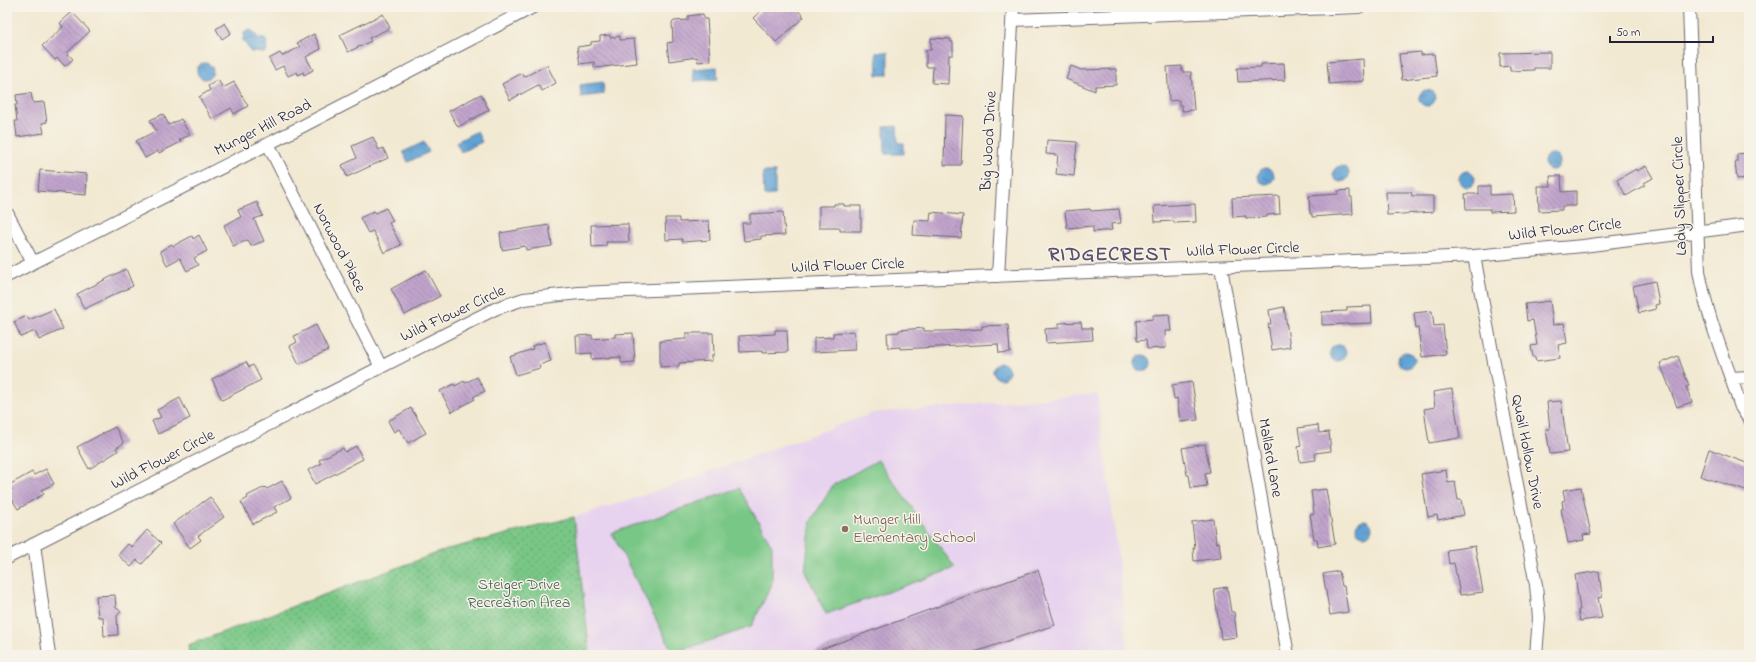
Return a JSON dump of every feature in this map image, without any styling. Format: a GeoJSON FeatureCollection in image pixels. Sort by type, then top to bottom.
{"type":"FeatureCollection","features":[{"type":"Feature","properties":{"kind":"street","name":"Munger Hill Road"},"geometry":{"type":"LineString","coordinates":[[7,276],[268,144],[532,7]]}},
{"type":"Feature","properties":{"kind":"street","name":"Big Wood Drive"},"geometry":{"type":"LineString","coordinates":[[998,276],[1013,7]]}},
{"type":"Feature","properties":{"kind":"street"},"geometry":{"type":"LineString","coordinates":[[1012,20],[1359,7]]}},
{"type":"Feature","properties":{"kind":"street","name":"Lady Slipper Circle"},"geometry":{"type":"LineString","coordinates":[[1689,7],[1696,231],[1699,271],[1707,310],[1744,413],[1749,419]]}},
{"type":"Feature","properties":{"kind":"street","name":"Norwood Place"},"geometry":{"type":"LineString","coordinates":[[268,144],[381,367]]}},
{"type":"Feature","properties":{"kind":"street"},"geometry":{"type":"LineString","coordinates":[[7,213],[33,263]]}},
{"type":"Feature","properties":{"kind":"street","name":"Wild Flower Circle"},"geometry":{"type":"LineString","coordinates":[[7,558],[497,308],[524,299],[579,293],[1474,256],[1584,246],[1749,225]]}},
{"type":"Feature","properties":{"kind":"street","name":"Quail Hollow Drive"},"geometry":{"type":"LineString","coordinates":[[1474,256],[1536,585],[1539,618],[1536,655]]}},
{"type":"Feature","properties":{"kind":"street","name":"Mallard Lane"},"geometry":{"type":"LineString","coordinates":[[1221,267],[1288,655]]}},
{"type":"Feature","properties":{"kind":"street"},"geometry":{"type":"LineString","coordinates":[[1731,378],[1749,377]]}},
{"type":"Feature","properties":{"kind":"street"},"geometry":{"type":"LineString","coordinates":[[34,544],[49,655]]}},
{"type":"Feature","properties":{"kind":"shaded area","name":"Munger Hill Elementary School"},"geometry":{"type":"Polygon","coordinates":[[[1097,394],[1116,540],[1128,655],[590,655],[574,517],[642,496],[873,413],[1097,394]]]}},
{"type":"Feature","properties":{"kind":"green space"},"geometry":{"type":"Polygon","coordinates":[[[878,460],[955,568],[826,614],[805,571],[811,521],[833,485],[878,460]]]}},
{"type":"Feature","properties":{"kind":"green space"},"geometry":{"type":"Polygon","coordinates":[[[739,488],[772,546],[772,584],[751,627],[673,653],[612,533],[739,488]]]}},
{"type":"Feature","properties":{"kind":"green space","name":"Steiger Drive Recreation Area"},"geometry":{"type":"Polygon","coordinates":[[[574,517],[590,655],[189,655],[188,645],[448,549],[574,517]]]}},
{"type":"Feature","properties":{"kind":"water"},"geometry":{"type":"Polygon","coordinates":[[[249,30],[254,32],[258,38],[264,39],[268,42],[266,53],[251,52],[243,40],[244,33],[249,30]]]}},
{"type":"Feature","properties":{"kind":"water"},"geometry":{"type":"Polygon","coordinates":[[[876,52],[888,52],[888,75],[877,75],[876,52]]]}},
{"type":"Feature","properties":{"kind":"water"},"geometry":{"type":"Polygon","coordinates":[[[202,63],[208,63],[213,68],[211,77],[208,79],[202,79],[197,74],[197,68],[202,63]]]}},
{"type":"Feature","properties":{"kind":"water"},"geometry":{"type":"Polygon","coordinates":[[[717,67],[718,79],[694,81],[693,69],[717,67]]]}},
{"type":"Feature","properties":{"kind":"water"},"geometry":{"type":"Polygon","coordinates":[[[603,82],[604,94],[581,97],[580,85],[603,82]]]}},
{"type":"Feature","properties":{"kind":"water"},"geometry":{"type":"Polygon","coordinates":[[[1427,90],[1434,95],[1435,98],[1430,105],[1427,106],[1420,101],[1419,98],[1424,91],[1427,90]]]}},
{"type":"Feature","properties":{"kind":"water"},"geometry":{"type":"Polygon","coordinates":[[[897,126],[898,143],[904,143],[904,154],[885,154],[884,127],[897,126]]]}},
{"type":"Feature","properties":{"kind":"water"},"geometry":{"type":"Polygon","coordinates":[[[477,131],[482,142],[461,152],[456,142],[477,131]]]}},
{"type":"Feature","properties":{"kind":"water"},"geometry":{"type":"Polygon","coordinates":[[[424,142],[429,152],[408,162],[403,152],[424,142]]]}},
{"type":"Feature","properties":{"kind":"water"},"geometry":{"type":"Polygon","coordinates":[[[1552,154],[1559,159],[1560,162],[1555,169],[1552,170],[1545,165],[1544,162],[1549,155],[1552,154]]]}},
{"type":"Feature","properties":{"kind":"water"},"geometry":{"type":"Polygon","coordinates":[[[1341,166],[1348,171],[1349,174],[1344,181],[1341,182],[1334,177],[1333,174],[1338,167],[1341,166]]]}},
{"type":"Feature","properties":{"kind":"water"},"geometry":{"type":"Polygon","coordinates":[[[1266,168],[1273,173],[1274,176],[1269,183],[1266,184],[1259,179],[1258,176],[1263,169],[1266,168]]]}},
{"type":"Feature","properties":{"kind":"water"},"geometry":{"type":"Polygon","coordinates":[[[1467,171],[1474,176],[1475,179],[1470,186],[1467,187],[1460,182],[1459,179],[1464,172],[1467,171]]]}},
{"type":"Feature","properties":{"kind":"water"},"geometry":{"type":"Polygon","coordinates":[[[763,172],[775,172],[775,195],[764,196],[763,172]]]}},
{"type":"Feature","properties":{"kind":"water"},"geometry":{"type":"Polygon","coordinates":[[[1338,345],[1345,350],[1346,353],[1341,360],[1338,361],[1331,356],[1330,353],[1335,346],[1338,345]]]}},
{"type":"Feature","properties":{"kind":"water"},"geometry":{"type":"Polygon","coordinates":[[[1406,352],[1413,357],[1414,360],[1409,367],[1406,368],[1399,363],[1398,360],[1403,353],[1406,352]]]}},
{"type":"Feature","properties":{"kind":"water"},"geometry":{"type":"Polygon","coordinates":[[[1143,355],[1150,360],[1151,363],[1146,370],[1143,371],[1136,366],[1135,363],[1140,356],[1143,355]]]}},
{"type":"Feature","properties":{"kind":"water"},"geometry":{"type":"Polygon","coordinates":[[[1001,363],[1008,368],[1009,371],[1004,378],[1001,379],[994,374],[993,371],[998,364],[1001,363]]]}},
{"type":"Feature","properties":{"kind":"water"},"geometry":{"type":"Polygon","coordinates":[[[1364,520],[1371,525],[1372,528],[1367,535],[1364,536],[1357,531],[1356,528],[1361,521],[1364,520]]]}},
{"type":"Feature","properties":{"kind":"building"},"geometry":{"type":"Polygon","coordinates":[[[765,7],[795,7],[804,17],[776,42],[753,18],[765,7]]]}},
{"type":"Feature","properties":{"kind":"building"},"geometry":{"type":"Polygon","coordinates":[[[72,12],[90,31],[67,53],[73,59],[65,66],[57,58],[55,60],[42,46],[63,27],[60,23],[72,12]]]}},
{"type":"Feature","properties":{"kind":"building"},"geometry":{"type":"Polygon","coordinates":[[[383,14],[390,28],[369,38],[371,41],[348,52],[340,35],[383,14]]]}},
{"type":"Feature","properties":{"kind":"building"},"geometry":{"type":"Polygon","coordinates":[[[703,14],[704,19],[707,19],[710,61],[698,62],[697,57],[669,61],[667,43],[673,42],[672,23],[674,21],[688,20],[688,16],[703,14]]]}},
{"type":"Feature","properties":{"kind":"building"},"geometry":{"type":"Polygon","coordinates":[[[225,23],[231,33],[222,39],[216,29],[225,23]]]}},
{"type":"Feature","properties":{"kind":"building"},"geometry":{"type":"Polygon","coordinates":[[[314,34],[321,49],[306,57],[313,70],[304,75],[303,72],[298,75],[297,72],[288,76],[283,66],[275,70],[269,59],[280,53],[282,56],[300,47],[297,43],[314,34]]]}},
{"type":"Feature","properties":{"kind":"building"},"geometry":{"type":"Polygon","coordinates":[[[610,35],[610,38],[620,36],[620,40],[634,39],[637,63],[594,68],[594,62],[580,64],[577,47],[591,45],[591,42],[600,41],[600,36],[610,35]]]}},
{"type":"Feature","properties":{"kind":"building"},"geometry":{"type":"Polygon","coordinates":[[[931,38],[951,39],[951,42],[953,42],[953,55],[949,55],[948,84],[932,83],[933,67],[926,67],[926,50],[931,50],[931,38]]]}},
{"type":"Feature","properties":{"kind":"building"},"geometry":{"type":"Polygon","coordinates":[[[1421,52],[1421,55],[1434,54],[1437,76],[1402,80],[1399,54],[1421,52]]]}},
{"type":"Feature","properties":{"kind":"building"},"geometry":{"type":"Polygon","coordinates":[[[1550,52],[1550,68],[1510,71],[1510,66],[1500,67],[1500,53],[1550,52]]]}},
{"type":"Feature","properties":{"kind":"building"},"geometry":{"type":"Polygon","coordinates":[[[1363,59],[1364,81],[1329,84],[1327,62],[1363,59]]]}},
{"type":"Feature","properties":{"kind":"building"},"geometry":{"type":"Polygon","coordinates":[[[1284,63],[1285,80],[1238,82],[1237,68],[1261,67],[1261,64],[1284,63]]]}},
{"type":"Feature","properties":{"kind":"building"},"geometry":{"type":"Polygon","coordinates":[[[547,65],[556,83],[542,91],[538,85],[510,100],[502,84],[522,73],[524,77],[547,65]]]}},
{"type":"Feature","properties":{"kind":"building"},"geometry":{"type":"Polygon","coordinates":[[[1071,66],[1081,70],[1116,69],[1116,85],[1095,86],[1095,91],[1066,79],[1071,66]]]}},
{"type":"Feature","properties":{"kind":"building"},"geometry":{"type":"Polygon","coordinates":[[[1182,66],[1182,72],[1191,72],[1194,110],[1182,111],[1182,105],[1179,105],[1179,100],[1169,101],[1167,67],[1182,66]]]}},
{"type":"Feature","properties":{"kind":"building"},"geometry":{"type":"Polygon","coordinates":[[[218,80],[223,88],[234,82],[248,106],[234,114],[231,108],[212,119],[199,97],[210,90],[208,86],[218,80]]]}},
{"type":"Feature","properties":{"kind":"building"},"geometry":{"type":"Polygon","coordinates":[[[31,93],[33,103],[44,102],[47,122],[42,123],[44,133],[17,137],[15,121],[17,121],[15,105],[17,105],[16,95],[31,93]]]}},
{"type":"Feature","properties":{"kind":"building"},"geometry":{"type":"Polygon","coordinates":[[[481,94],[489,110],[458,127],[449,111],[481,94]]]}},
{"type":"Feature","properties":{"kind":"building"},"geometry":{"type":"Polygon","coordinates":[[[163,114],[169,125],[181,119],[190,135],[179,140],[181,142],[145,158],[136,141],[156,131],[150,120],[163,114]]]}},
{"type":"Feature","properties":{"kind":"building"},"geometry":{"type":"Polygon","coordinates":[[[945,115],[963,116],[961,165],[944,165],[945,115]]]}},
{"type":"Feature","properties":{"kind":"building"},"geometry":{"type":"Polygon","coordinates":[[[373,137],[379,150],[383,148],[388,158],[347,177],[342,165],[357,158],[352,146],[373,137]]]}},
{"type":"Feature","properties":{"kind":"building"},"geometry":{"type":"Polygon","coordinates":[[[1047,140],[1077,142],[1074,176],[1056,174],[1058,155],[1046,154],[1047,140]]]}},
{"type":"Feature","properties":{"kind":"building"},"geometry":{"type":"Polygon","coordinates":[[[1747,153],[1749,161],[1749,178],[1737,179],[1735,163],[1737,162],[1737,154],[1747,153]]]}},
{"type":"Feature","properties":{"kind":"building"},"geometry":{"type":"Polygon","coordinates":[[[1646,166],[1653,178],[1644,183],[1645,185],[1626,196],[1617,180],[1636,169],[1637,171],[1646,166]]]}},
{"type":"Feature","properties":{"kind":"building"},"geometry":{"type":"Polygon","coordinates":[[[40,170],[87,174],[86,195],[38,191],[40,170]]]}},
{"type":"Feature","properties":{"kind":"building"},"geometry":{"type":"Polygon","coordinates":[[[1550,176],[1561,176],[1562,192],[1576,191],[1576,206],[1562,206],[1562,210],[1539,211],[1538,186],[1551,186],[1550,176]]]}},
{"type":"Feature","properties":{"kind":"building"},"geometry":{"type":"Polygon","coordinates":[[[1479,186],[1490,186],[1490,195],[1513,194],[1514,211],[1490,212],[1490,209],[1466,209],[1465,194],[1479,194],[1479,186]]]}},
{"type":"Feature","properties":{"kind":"building"},"geometry":{"type":"Polygon","coordinates":[[[1350,190],[1353,214],[1312,217],[1312,214],[1310,214],[1309,196],[1338,194],[1338,191],[1350,190]]]}},
{"type":"Feature","properties":{"kind":"building"},"geometry":{"type":"Polygon","coordinates":[[[1386,192],[1411,192],[1412,196],[1433,196],[1433,212],[1387,215],[1386,192]]]}},
{"type":"Feature","properties":{"kind":"building"},"geometry":{"type":"Polygon","coordinates":[[[1279,196],[1280,214],[1267,215],[1267,217],[1233,217],[1232,198],[1279,196]]]}},
{"type":"Feature","properties":{"kind":"building"},"geometry":{"type":"Polygon","coordinates":[[[257,202],[263,216],[254,219],[264,241],[251,246],[248,240],[233,246],[224,225],[241,217],[238,210],[257,202]]]}},
{"type":"Feature","properties":{"kind":"building"},"geometry":{"type":"Polygon","coordinates":[[[834,204],[844,204],[844,206],[861,206],[861,231],[840,231],[840,228],[819,228],[819,206],[834,206],[834,204]]]}},
{"type":"Feature","properties":{"kind":"building"},"geometry":{"type":"Polygon","coordinates":[[[1195,204],[1196,222],[1155,222],[1154,206],[1195,204]]]}},
{"type":"Feature","properties":{"kind":"building"},"geometry":{"type":"Polygon","coordinates":[[[386,208],[393,221],[389,223],[401,245],[384,253],[373,231],[368,233],[360,218],[374,211],[376,213],[386,208]]]}},
{"type":"Feature","properties":{"kind":"building"},"geometry":{"type":"Polygon","coordinates":[[[1090,209],[1091,211],[1119,209],[1121,223],[1111,224],[1112,230],[1093,232],[1093,226],[1067,228],[1065,211],[1090,209]]]}},
{"type":"Feature","properties":{"kind":"building"},"geometry":{"type":"Polygon","coordinates":[[[783,212],[785,235],[761,236],[761,239],[744,241],[742,223],[750,223],[750,214],[783,212]]]}},
{"type":"Feature","properties":{"kind":"building"},"geometry":{"type":"Polygon","coordinates":[[[931,212],[963,215],[961,238],[913,235],[914,220],[930,221],[931,212]]]}},
{"type":"Feature","properties":{"kind":"building"},"geometry":{"type":"Polygon","coordinates":[[[665,218],[679,218],[679,222],[709,221],[710,240],[682,242],[682,239],[666,240],[665,218]]]}},
{"type":"Feature","properties":{"kind":"building"},"geometry":{"type":"Polygon","coordinates":[[[628,224],[629,242],[606,242],[606,246],[592,247],[591,225],[628,224]]]}},
{"type":"Feature","properties":{"kind":"building"},"geometry":{"type":"Polygon","coordinates":[[[549,225],[552,246],[526,250],[525,246],[502,250],[500,233],[549,225]]]}},
{"type":"Feature","properties":{"kind":"building"},"geometry":{"type":"Polygon","coordinates":[[[199,235],[207,251],[194,258],[198,265],[187,271],[180,258],[167,265],[160,251],[172,244],[173,246],[192,236],[193,239],[199,235]]]}},
{"type":"Feature","properties":{"kind":"building"},"geometry":{"type":"Polygon","coordinates":[[[126,269],[133,286],[84,309],[77,294],[126,269]]]}},
{"type":"Feature","properties":{"kind":"building"},"geometry":{"type":"Polygon","coordinates":[[[426,270],[440,296],[405,315],[391,289],[426,270]]]}},
{"type":"Feature","properties":{"kind":"building"},"geometry":{"type":"Polygon","coordinates":[[[1655,281],[1659,304],[1655,305],[1656,309],[1639,313],[1633,286],[1655,281]]]}},
{"type":"Feature","properties":{"kind":"building"},"geometry":{"type":"Polygon","coordinates":[[[1550,301],[1553,325],[1564,323],[1567,343],[1558,345],[1560,358],[1536,361],[1535,357],[1533,357],[1531,346],[1537,345],[1533,320],[1527,321],[1525,304],[1550,301]]]}},
{"type":"Feature","properties":{"kind":"building"},"geometry":{"type":"Polygon","coordinates":[[[1371,306],[1372,323],[1322,325],[1322,312],[1347,311],[1347,307],[1371,306]]]}},
{"type":"Feature","properties":{"kind":"building"},"geometry":{"type":"Polygon","coordinates":[[[1284,307],[1290,347],[1272,350],[1268,324],[1271,324],[1269,310],[1284,307]]]}},
{"type":"Feature","properties":{"kind":"building"},"geometry":{"type":"Polygon","coordinates":[[[54,309],[63,329],[39,340],[35,331],[21,337],[14,322],[27,316],[29,320],[54,309]]]}},
{"type":"Feature","properties":{"kind":"building"},"geometry":{"type":"Polygon","coordinates":[[[1432,311],[1434,326],[1443,325],[1446,354],[1422,357],[1418,328],[1416,328],[1414,313],[1432,311]]]}},
{"type":"Feature","properties":{"kind":"building"},"geometry":{"type":"Polygon","coordinates":[[[1169,314],[1171,331],[1165,331],[1166,348],[1147,349],[1146,340],[1137,341],[1136,321],[1153,319],[1153,315],[1169,314]]]}},
{"type":"Feature","properties":{"kind":"building"},"geometry":{"type":"Polygon","coordinates":[[[1081,322],[1082,328],[1092,328],[1093,340],[1046,343],[1045,329],[1059,328],[1059,323],[1081,322]]]}},
{"type":"Feature","properties":{"kind":"building"},"geometry":{"type":"Polygon","coordinates":[[[316,325],[328,350],[299,364],[290,346],[297,342],[294,336],[316,325]]]}},
{"type":"Feature","properties":{"kind":"building"},"geometry":{"type":"Polygon","coordinates":[[[1008,325],[1010,352],[999,353],[998,344],[900,349],[900,347],[888,348],[887,333],[899,332],[899,330],[924,328],[924,331],[944,331],[982,329],[982,326],[1008,325]]]}},
{"type":"Feature","properties":{"kind":"building"},"geometry":{"type":"Polygon","coordinates":[[[775,330],[787,330],[788,352],[740,352],[739,336],[775,334],[775,330]]]}},
{"type":"Feature","properties":{"kind":"building"},"geometry":{"type":"Polygon","coordinates":[[[854,331],[855,350],[814,352],[814,338],[833,337],[833,333],[854,331]]]}},
{"type":"Feature","properties":{"kind":"building"},"geometry":{"type":"Polygon","coordinates":[[[633,333],[635,362],[621,363],[621,357],[592,359],[592,353],[577,354],[576,336],[592,335],[592,339],[615,337],[615,334],[633,333]]]}},
{"type":"Feature","properties":{"kind":"building"},"geometry":{"type":"Polygon","coordinates":[[[686,333],[713,333],[714,355],[712,355],[712,361],[679,363],[679,366],[660,367],[660,341],[686,339],[686,333]]]}},
{"type":"Feature","properties":{"kind":"building"},"geometry":{"type":"Polygon","coordinates":[[[545,342],[551,361],[539,365],[540,368],[516,375],[510,357],[533,349],[532,346],[545,342]]]}},
{"type":"Feature","properties":{"kind":"building"},"geometry":{"type":"Polygon","coordinates":[[[1678,356],[1689,386],[1686,387],[1692,402],[1677,407],[1660,363],[1678,356]]]}},
{"type":"Feature","properties":{"kind":"building"},"geometry":{"type":"Polygon","coordinates":[[[246,362],[249,367],[253,365],[261,380],[222,400],[212,379],[246,362]]]}},
{"type":"Feature","properties":{"kind":"building"},"geometry":{"type":"Polygon","coordinates":[[[477,377],[485,391],[473,397],[475,399],[452,412],[440,391],[454,384],[455,386],[464,381],[465,383],[477,377]]]}},
{"type":"Feature","properties":{"kind":"building"},"geometry":{"type":"Polygon","coordinates":[[[1192,382],[1198,420],[1180,422],[1177,398],[1174,399],[1172,385],[1192,382]]]}},
{"type":"Feature","properties":{"kind":"building"},"geometry":{"type":"Polygon","coordinates":[[[1452,389],[1460,438],[1429,443],[1424,409],[1435,407],[1433,392],[1452,389]]]}},
{"type":"Feature","properties":{"kind":"building"},"geometry":{"type":"Polygon","coordinates":[[[180,398],[190,418],[158,434],[152,421],[161,417],[157,410],[180,398]]]}},
{"type":"Feature","properties":{"kind":"building"},"geometry":{"type":"Polygon","coordinates":[[[1561,401],[1568,452],[1550,454],[1546,429],[1550,429],[1547,402],[1561,401]]]}},
{"type":"Feature","properties":{"kind":"building"},"geometry":{"type":"Polygon","coordinates":[[[411,408],[426,433],[408,443],[399,429],[394,432],[388,421],[411,408]]]}},
{"type":"Feature","properties":{"kind":"building"},"geometry":{"type":"Polygon","coordinates":[[[1318,425],[1319,433],[1329,432],[1331,451],[1315,453],[1316,460],[1300,462],[1298,447],[1301,446],[1298,428],[1318,425]]]}},
{"type":"Feature","properties":{"kind":"building"},"geometry":{"type":"Polygon","coordinates":[[[115,427],[124,443],[116,448],[118,451],[89,469],[77,447],[115,427]]]}},
{"type":"Feature","properties":{"kind":"building"},"geometry":{"type":"Polygon","coordinates":[[[1205,444],[1210,472],[1205,473],[1207,486],[1191,488],[1182,448],[1205,444]]]}},
{"type":"Feature","properties":{"kind":"building"},"geometry":{"type":"Polygon","coordinates":[[[356,446],[363,459],[315,484],[308,470],[321,464],[319,460],[343,448],[345,452],[356,446]]]}},
{"type":"Feature","properties":{"kind":"building"},"geometry":{"type":"Polygon","coordinates":[[[1709,449],[1749,464],[1749,484],[1746,491],[1700,476],[1709,449]]]}},
{"type":"Feature","properties":{"kind":"building"},"geometry":{"type":"Polygon","coordinates":[[[46,469],[54,484],[41,490],[44,494],[18,509],[8,493],[12,490],[9,485],[32,472],[34,475],[46,469]]]}},
{"type":"Feature","properties":{"kind":"building"},"geometry":{"type":"Polygon","coordinates":[[[1446,470],[1448,483],[1455,482],[1458,500],[1461,500],[1464,515],[1438,520],[1437,515],[1428,517],[1421,474],[1446,470]]]}},
{"type":"Feature","properties":{"kind":"building"},"geometry":{"type":"Polygon","coordinates":[[[282,481],[291,498],[274,507],[277,512],[253,524],[241,502],[248,498],[247,496],[265,487],[267,489],[282,481]]]}},
{"type":"Feature","properties":{"kind":"building"},"geometry":{"type":"Polygon","coordinates":[[[1581,487],[1591,534],[1583,535],[1584,540],[1568,543],[1561,509],[1563,509],[1562,501],[1565,500],[1563,490],[1581,487]]]}},
{"type":"Feature","properties":{"kind":"building"},"geometry":{"type":"Polygon","coordinates":[[[1326,489],[1335,544],[1318,547],[1317,539],[1314,539],[1310,514],[1314,514],[1311,491],[1326,489]]]}},
{"type":"Feature","properties":{"kind":"building"},"geometry":{"type":"Polygon","coordinates":[[[210,497],[224,517],[198,536],[201,540],[190,548],[173,524],[210,497]]]}},
{"type":"Feature","properties":{"kind":"building"},"geometry":{"type":"Polygon","coordinates":[[[1213,519],[1216,543],[1219,542],[1221,558],[1194,561],[1193,548],[1195,548],[1192,522],[1213,519]]]}},
{"type":"Feature","properties":{"kind":"building"},"geometry":{"type":"Polygon","coordinates":[[[147,530],[161,543],[142,564],[137,560],[131,567],[118,555],[128,544],[132,547],[147,530]]]}},
{"type":"Feature","properties":{"kind":"building"},"geometry":{"type":"Polygon","coordinates":[[[1475,546],[1483,592],[1460,595],[1454,563],[1449,564],[1447,550],[1475,546]]]}},
{"type":"Feature","properties":{"kind":"building"},"geometry":{"type":"Polygon","coordinates":[[[1038,570],[1055,625],[966,655],[808,655],[808,654],[1038,570]]]}},
{"type":"Feature","properties":{"kind":"building"},"geometry":{"type":"Polygon","coordinates":[[[1339,571],[1342,586],[1344,586],[1348,612],[1330,615],[1323,574],[1339,571]]]}},
{"type":"Feature","properties":{"kind":"building"},"geometry":{"type":"Polygon","coordinates":[[[1599,571],[1602,597],[1598,598],[1602,618],[1580,621],[1575,575],[1599,571]]]}},
{"type":"Feature","properties":{"kind":"building"},"geometry":{"type":"Polygon","coordinates":[[[1227,587],[1231,612],[1234,612],[1237,637],[1221,639],[1214,589],[1227,587]]]}},
{"type":"Feature","properties":{"kind":"building"},"geometry":{"type":"Polygon","coordinates":[[[115,595],[116,608],[121,611],[117,616],[118,635],[104,636],[103,617],[98,617],[96,596],[115,595]]]}},
{"type":"Feature","properties":{"kind":"place","name":"Munger Hill Elementary School"},"geometry":{"type":"Point","coordinates":[845,529]}},
{"type":"Feature","properties":{"kind":"district","name":"RIDGECREST"},"geometry":{"type":"Point","coordinates":[1110,255]}}]}
